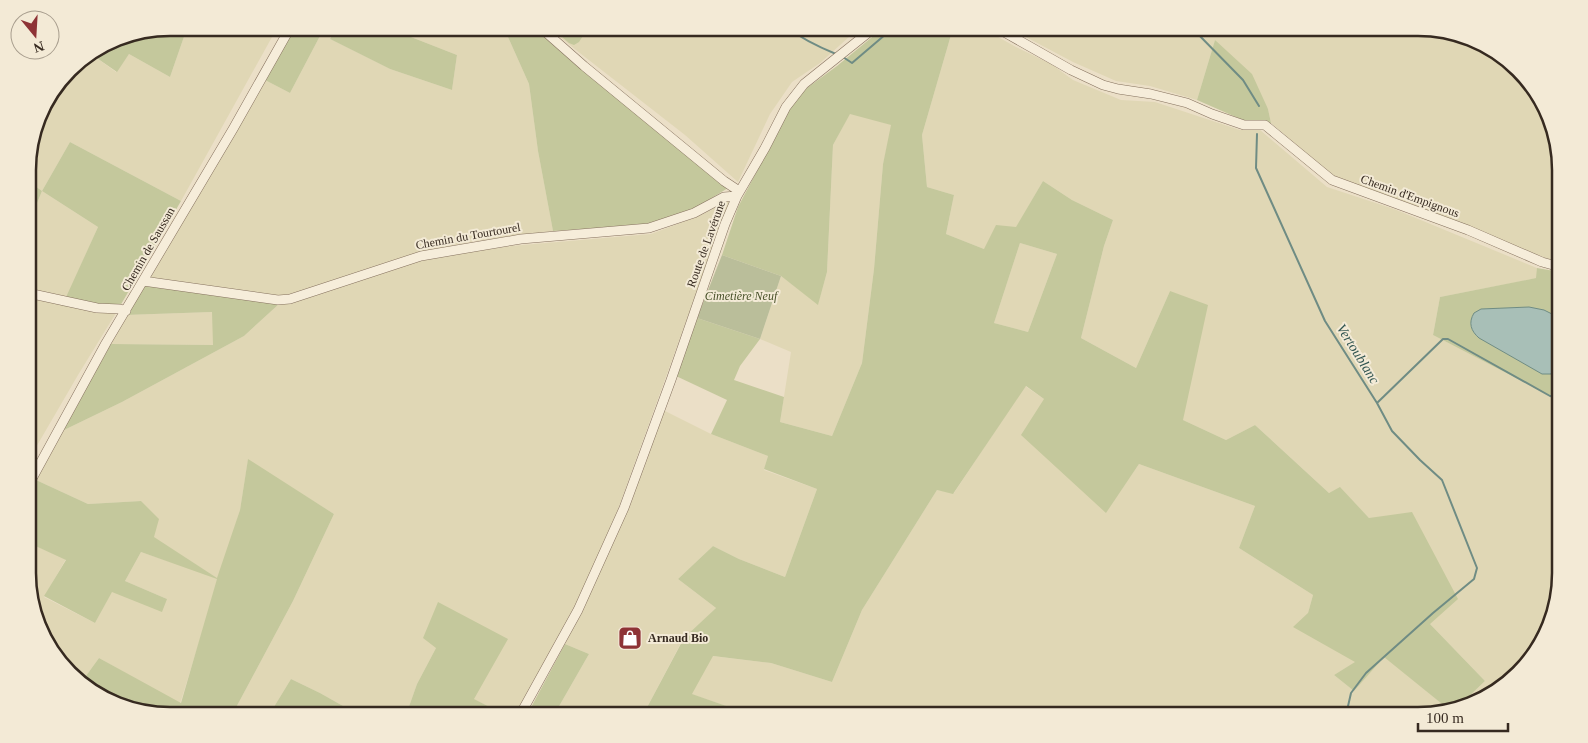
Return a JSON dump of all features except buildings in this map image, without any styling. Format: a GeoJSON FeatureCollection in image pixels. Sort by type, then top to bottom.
{"type":"FeatureCollection","features":[{"type":"Feature","properties":{"kind":"street","name":"Chemin de Saussan"},"geometry":{"type":"LineString","coordinates":[[36,469],[82,386],[285,36]]}},
{"type":"Feature","properties":{"kind":"street"},"geometry":{"type":"LineString","coordinates":[[550,36],[738,194]]}},
{"type":"Feature","properties":{"kind":"street","name":"Route de Lavérune"},"geometry":{"type":"LineString","coordinates":[[525,707],[578,610],[624,508],[738,194],[790,101],[804,84],[864,36]]}},
{"type":"Feature","properties":{"kind":"street","name":"Chemin d'Empignous"},"geometry":{"type":"LineString","coordinates":[[1011,36],[1103,85],[1187,103],[1244,125],[1265,125],[1332,180],[1468,230],[1552,265]]}},
{"type":"Feature","properties":{"kind":"street","name":"Chemin du Tourtourel"},"geometry":{"type":"LineString","coordinates":[[144,281],[278,300],[290,299],[421,256],[521,239],[649,228],[694,213],[724,197],[738,194]]}},
{"type":"Feature","properties":{"kind":"street"},"geometry":{"type":"LineString","coordinates":[[37,295],[97,308],[126,311]]}},
{"type":"Feature","properties":{"kind":"shaded area"},"geometry":{"type":"Polygon","coordinates":[[[184,36],[273,36],[181,201],[70,142],[42,191],[37,187],[37,153],[46,119],[64,89],[82,70],[97,58],[116,72],[129,54],[170,77],[184,36]]]}},
{"type":"Feature","properties":{"kind":"shaded area"},"geometry":{"type":"Polygon","coordinates":[[[320,36],[332,36],[330,39],[390,69],[452,90],[457,55],[408,36],[508,36],[529,84],[538,151],[553,231],[475,241],[431,250],[279,298],[150,278],[265,80],[290,93],[320,36]]]}},
{"type":"Feature","properties":{"kind":"shaded area"},"geometry":{"type":"Polygon","coordinates":[[[559,36],[850,36],[820,63],[792,82],[770,114],[738,182],[685,135],[559,36]]]}},
{"type":"Feature","properties":{"kind":"shaded area"},"geometry":{"type":"Polygon","coordinates":[[[951,36],[996,36],[1051,64],[1073,80],[1121,100],[1155,102],[1240,130],[1260,130],[1327,187],[1394,209],[1537,268],[1537,278],[1440,297],[1433,335],[1552,397],[1552,573],[1549,599],[1542,624],[1524,654],[1506,673],[1492,684],[1469,697],[1485,681],[1430,624],[1369,518],[1340,488],[1329,493],[1255,425],[1226,440],[1183,420],[1170,291],[1136,368],[1081,338],[1104,246],[1113,220],[1072,200],[1043,181],[1016,228],[984,249],[946,234],[954,195],[927,187],[922,135],[951,36]]]}},
{"type":"Feature","properties":{"kind":"shaded area"},"geometry":{"type":"Polygon","coordinates":[[[1024,36],[1418,36],[1435,37],[1469,46],[1485,54],[1512,76],[1534,103],[1542,119],[1551,153],[1552,260],[1332,175],[1271,123],[1268,109],[1215,40],[1197,100],[1150,86],[1116,81],[1073,62],[1024,36]]]}},
{"type":"Feature","properties":{"kind":"shaded area"},"geometry":{"type":"Polygon","coordinates":[[[850,113],[892,125],[883,164],[874,269],[862,363],[832,436],[780,422],[791,352],[760,339],[781,276],[818,304],[827,272],[833,145],[850,113]]]}},
{"type":"Feature","properties":{"kind":"shaded area"},"geometry":{"type":"Polygon","coordinates":[[[42,191],[98,227],[63,306],[116,313],[36,447],[37,203],[42,191]]]}},
{"type":"Feature","properties":{"kind":"shaded area"},"geometry":{"type":"Polygon","coordinates":[[[730,200],[617,512],[574,610],[521,707],[488,707],[473,699],[436,648],[417,684],[409,707],[345,707],[291,679],[274,707],[236,707],[293,601],[334,514],[248,460],[240,510],[180,704],[99,658],[86,676],[64,654],[54,640],[46,624],[37,590],[36,546],[66,559],[44,597],[95,623],[112,591],[167,599],[125,581],[141,552],[215,577],[153,537],[141,501],[88,504],[36,480],[62,431],[122,402],[244,336],[279,304],[421,259],[511,246],[651,234],[699,216],[730,200]]]}},
{"type":"Feature","properties":{"kind":"shaded area"},"geometry":{"type":"Polygon","coordinates":[[[1020,243],[1057,254],[1028,332],[994,323],[1020,243]]]}},
{"type":"Feature","properties":{"kind":"shaded area"},"geometry":{"type":"Polygon","coordinates":[[[213,312],[213,345],[111,344],[125,315],[213,312]]]}},
{"type":"Feature","properties":{"kind":"shaded area"},"geometry":{"type":"Polygon","coordinates":[[[1025,386],[1044,399],[1106,512],[1139,464],[1255,506],[1239,548],[1313,595],[1308,613],[1356,662],[1334,675],[1354,691],[1384,656],[1442,704],[1426,706],[727,707],[691,694],[712,656],[771,663],[832,682],[862,610],[937,490],[954,493],[1025,386]]]}},
{"type":"Feature","properties":{"kind":"shaded area"},"geometry":{"type":"Polygon","coordinates":[[[663,410],[711,434],[768,456],[764,470],[817,489],[785,577],[739,559],[713,546],[678,579],[716,608],[682,641],[647,707],[559,707],[589,654],[565,644],[630,506],[663,410]]]}},
{"type":"Feature","properties":{"kind":"green space"},"geometry":{"type":"Polygon","coordinates":[[[184,36],[170,77],[129,54],[117,72],[97,58],[127,43],[153,37],[184,36]]]}},
{"type":"Feature","properties":{"kind":"green space"},"geometry":{"type":"Polygon","coordinates":[[[290,36],[320,36],[290,93],[265,80],[290,36]]]}},
{"type":"Feature","properties":{"kind":"green space"},"geometry":{"type":"Polygon","coordinates":[[[332,36],[408,36],[457,55],[452,90],[390,69],[330,39],[332,36]]]}},
{"type":"Feature","properties":{"kind":"green space"},"geometry":{"type":"Polygon","coordinates":[[[508,36],[543,36],[728,188],[692,210],[647,225],[553,231],[538,151],[529,84],[508,36]]]}},
{"type":"Feature","properties":{"kind":"green space"},"geometry":{"type":"Polygon","coordinates":[[[561,36],[583,36],[574,45],[561,36]]]}},
{"type":"Feature","properties":{"kind":"green space"},"geometry":{"type":"Polygon","coordinates":[[[873,36],[951,36],[922,135],[927,187],[954,195],[946,234],[984,249],[996,225],[1016,227],[1043,181],[1072,200],[1113,220],[1104,246],[1081,338],[1136,368],[1170,291],[1208,305],[1183,420],[1226,440],[1255,425],[1329,493],[1340,487],[1369,518],[1412,512],[1458,599],[1430,624],[1485,681],[1469,697],[1442,704],[1384,657],[1354,691],[1334,675],[1355,662],[1293,627],[1308,613],[1313,595],[1239,548],[1255,506],[1139,464],[1106,513],[1021,435],[1044,399],[1026,386],[953,494],[937,490],[862,610],[832,682],[771,663],[713,656],[692,694],[728,707],[647,707],[684,638],[716,608],[678,579],[713,546],[739,559],[785,577],[817,489],[764,469],[768,456],[711,434],[727,400],[676,376],[697,318],[760,339],[740,366],[734,380],[784,397],[780,422],[832,436],[862,363],[874,269],[883,164],[891,125],[850,114],[833,145],[827,272],[818,305],[781,276],[722,255],[738,207],[794,101],[807,88],[873,36]],[[1020,243],[994,323],[1028,332],[1057,254],[1020,243]]]}},
{"type":"Feature","properties":{"kind":"green space"},"geometry":{"type":"Polygon","coordinates":[[[1215,40],[1252,74],[1268,109],[1271,123],[1245,121],[1197,100],[1215,40]]]}},
{"type":"Feature","properties":{"kind":"green space"},"geometry":{"type":"Polygon","coordinates":[[[70,142],[181,201],[116,313],[62,306],[98,227],[42,191],[70,142]]]}},
{"type":"Feature","properties":{"kind":"green space"},"geometry":{"type":"Polygon","coordinates":[[[37,187],[42,191],[37,203],[37,187]]]}},
{"type":"Feature","properties":{"kind":"green space","name":"Cimetière Neuf"},"geometry":{"type":"Polygon","coordinates":[[[722,255],[781,276],[760,339],[697,318],[722,255]]]}},
{"type":"Feature","properties":{"kind":"green space"},"geometry":{"type":"Polygon","coordinates":[[[1537,268],[1552,271],[1552,397],[1433,335],[1440,297],[1536,278],[1537,268]]]}},
{"type":"Feature","properties":{"kind":"green space"},"geometry":{"type":"Polygon","coordinates":[[[145,285],[279,304],[244,336],[122,402],[62,431],[111,344],[213,345],[212,312],[125,315],[145,285]]]}},
{"type":"Feature","properties":{"kind":"green space"},"geometry":{"type":"Polygon","coordinates":[[[248,459],[334,514],[293,601],[236,707],[153,706],[119,697],[89,679],[86,676],[99,658],[181,703],[217,579],[141,552],[125,581],[167,599],[162,612],[112,592],[95,623],[44,596],[66,560],[36,546],[36,480],[88,504],[141,501],[159,519],[154,537],[217,578],[240,510],[248,459]]]}},
{"type":"Feature","properties":{"kind":"green space"},"geometry":{"type":"Polygon","coordinates":[[[438,602],[508,639],[474,699],[489,707],[409,707],[417,684],[436,648],[423,638],[438,602]]]}},
{"type":"Feature","properties":{"kind":"green space"},"geometry":{"type":"Polygon","coordinates":[[[565,644],[589,654],[559,707],[531,707],[565,644]]]}},
{"type":"Feature","properties":{"kind":"green space"},"geometry":{"type":"Polygon","coordinates":[[[291,679],[345,707],[274,707],[291,679]]]}},
{"type":"Feature","properties":{"kind":"water"},"geometry":{"type":"Polygon","coordinates":[[[1529,307],[1552,314],[1551,374],[1542,374],[1479,338],[1471,327],[1471,320],[1474,313],[1481,309],[1529,307]]]}},
{"type":"Feature","properties":{"kind":"waterway"},"geometry":{"type":"LineString","coordinates":[[799,36],[836,54]]}},
{"type":"Feature","properties":{"kind":"waterway"},"geometry":{"type":"LineString","coordinates":[[843,57],[852,63],[884,36]]}},
{"type":"Feature","properties":{"kind":"waterway","name":"Vertoublanc"},"geometry":{"type":"LineString","coordinates":[[1200,36],[1243,80],[1259,106]]}},
{"type":"Feature","properties":{"kind":"waterway"},"geometry":{"type":"LineString","coordinates":[[1257,134],[1256,168],[1325,321],[1377,403],[1392,431],[1442,480],[1477,568],[1474,579],[1366,673],[1351,693],[1348,706]]}},
{"type":"Feature","properties":{"kind":"waterway","name":"Vertoublanc"},"geometry":{"type":"LineString","coordinates":[[1377,403],[1443,339],[1448,339],[1552,396]]}},
{"type":"Feature","properties":{"kind":"place","name":"Arnaud Bio"},"geometry":{"type":"Point","coordinates":[630,638]}}]}
